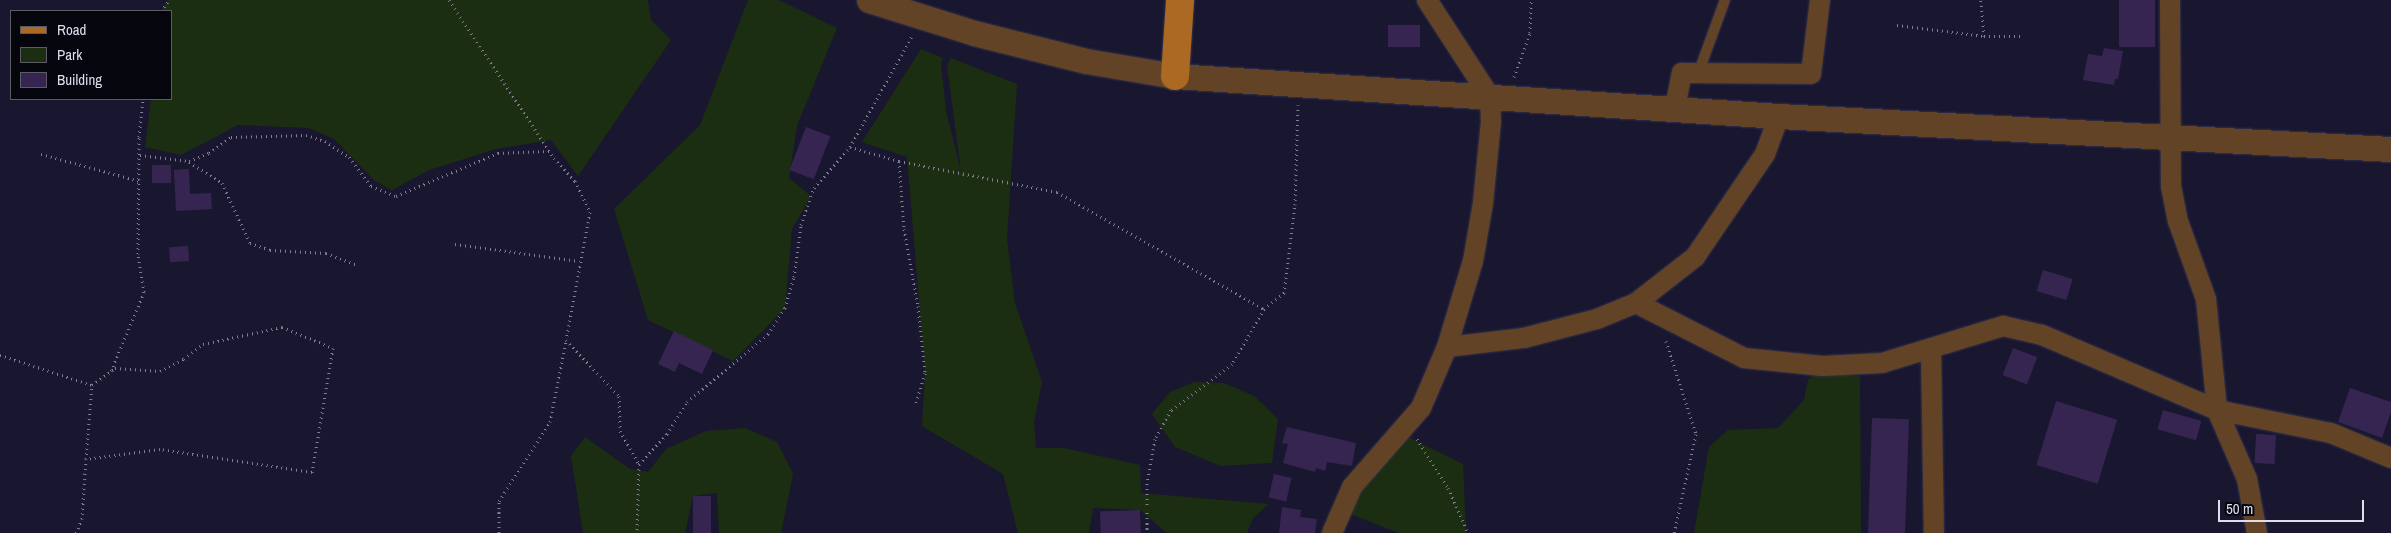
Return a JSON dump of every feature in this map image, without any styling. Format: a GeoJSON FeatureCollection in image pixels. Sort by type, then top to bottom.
{"type":"FeatureCollection","features":[{"type":"Feature","properties":{"kind":"main road"},"geometry":{"type":"LineString","coordinates":[[1175,76],[1180,0]]}},
{"type":"Feature","properties":{"kind":"street"},"geometry":{"type":"LineString","coordinates":[[869,0],[921,18],[1086,61],[1175,76],[1780,116],[2170,136],[2391,150]]}},
{"type":"Feature","properties":{"kind":"street"},"geometry":{"type":"LineString","coordinates":[[1427,0],[1498,98]]}},
{"type":"Feature","properties":{"kind":"street"},"geometry":{"type":"LineString","coordinates":[[1675,108],[1682,73],[1811,74],[1820,0]]}},
{"type":"Feature","properties":{"kind":"street"},"geometry":{"type":"LineString","coordinates":[[2170,0],[2171,186],[2178,221],[2206,299],[2217,410],[2247,479],[2257,533]]}},
{"type":"Feature","properties":{"kind":"street"},"geometry":{"type":"LineString","coordinates":[[1332,533],[1352,487],[1421,408],[1447,347],[1472,261],[1483,203],[1491,122],[1498,98]]}},
{"type":"Feature","properties":{"kind":"street"},"geometry":{"type":"LineString","coordinates":[[1447,347],[1524,338],[1597,319],[1636,303],[1695,257],[1765,154],[1780,116]]}},
{"type":"Feature","properties":{"kind":"street"},"geometry":{"type":"LineString","coordinates":[[1636,303],[1744,358],[1823,366],[1882,363],[2003,326],[2042,335],[2217,410],[2331,433],[2391,458]]}},
{"type":"Feature","properties":{"kind":"street"},"geometry":{"type":"LineString","coordinates":[[1931,349],[1934,533]]}},
{"type":"Feature","properties":{"kind":"lane"},"geometry":{"type":"LineString","coordinates":[[1698,74],[1725,0]]}},
{"type":"Feature","properties":{"kind":"path"},"geometry":{"type":"LineString","coordinates":[[449,0],[549,151],[575,181],[590,212],[579,261],[550,422],[499,501],[499,533]]}},
{"type":"Feature","properties":{"kind":"path"},"geometry":{"type":"LineString","coordinates":[[1498,98],[1530,33],[1530,0]]}},
{"type":"Feature","properties":{"kind":"path"},"geometry":{"type":"LineString","coordinates":[[1981,0],[1984,36]]}},
{"type":"Feature","properties":{"kind":"path"},"geometry":{"type":"LineString","coordinates":[[639,464],[667,434],[687,402],[768,334],[785,308],[794,277],[801,225],[814,188],[850,147],[921,18]]}},
{"type":"Feature","properties":{"kind":"path"},"geometry":{"type":"LineString","coordinates":[[1897,26],[1984,36],[2020,36]]}},
{"type":"Feature","properties":{"kind":"path"},"geometry":{"type":"LineString","coordinates":[[1147,533],[1147,483],[1155,439],[1171,410],[1232,364],[1264,310],[1284,292],[1295,205],[1298,85]]}},
{"type":"Feature","properties":{"kind":"path"},"geometry":{"type":"LineString","coordinates":[[111,371],[144,292],[138,254],[143,100]]}},
{"type":"Feature","properties":{"kind":"path"},"geometry":{"type":"LineString","coordinates":[[189,161],[209,153],[231,136],[306,135],[325,141],[350,157],[371,186],[396,196],[498,153],[549,151]]}},
{"type":"Feature","properties":{"kind":"path"},"geometry":{"type":"LineString","coordinates":[[850,147],[899,161],[1057,192],[1264,310]]}},
{"type":"Feature","properties":{"kind":"path"},"geometry":{"type":"LineString","coordinates":[[42,154],[140,181]]}},
{"type":"Feature","properties":{"kind":"path"},"geometry":{"type":"LineString","coordinates":[[140,155],[189,161],[222,183],[250,243],[270,250],[326,253],[357,265]]}},
{"type":"Feature","properties":{"kind":"path"},"geometry":{"type":"LineString","coordinates":[[899,161],[904,229],[918,306],[925,373],[916,403]]}},
{"type":"Feature","properties":{"kind":"path"},"geometry":{"type":"LineString","coordinates":[[455,244],[579,261]]}},
{"type":"Feature","properties":{"kind":"path"},"geometry":{"type":"LineString","coordinates":[[1657,314],[1696,434],[1674,533]]}},
{"type":"Feature","properties":{"kind":"path"},"geometry":{"type":"LineString","coordinates":[[76,533],[82,519],[86,459],[92,385],[115,368],[160,371],[184,359],[203,344],[282,327],[333,348],[312,472],[160,449],[86,459]]}},
{"type":"Feature","properties":{"kind":"path"},"geometry":{"type":"LineString","coordinates":[[566,340],[620,396],[620,431],[639,464],[637,533]]}},
{"type":"Feature","properties":{"kind":"path"},"geometry":{"type":"LineString","coordinates":[[0,355],[92,385]]}},
{"type":"Feature","properties":{"kind":"path"},"geometry":{"type":"LineString","coordinates":[[1408,424],[1448,488],[1468,533]]}},
{"type":"Feature","properties":{"kind":"green space"},"geometry":{"type":"Polygon","coordinates":[[[168,0],[648,0],[651,20],[671,40],[578,176],[551,140],[496,149],[429,170],[392,190],[375,181],[334,139],[309,128],[238,125],[181,155],[145,147],[151,100],[172,100],[172,10],[162,10],[168,0]]]}},
{"type":"Feature","properties":{"kind":"green space"},"geometry":{"type":"Polygon","coordinates":[[[748,0],[779,0],[837,28],[797,126],[789,178],[811,196],[792,229],[785,308],[733,361],[648,320],[614,209],[700,125],[748,0]]]}},
{"type":"Feature","properties":{"kind":"green space"},"geometry":{"type":"Polygon","coordinates":[[[921,49],[943,58],[941,64],[946,111],[961,171],[947,66],[951,58],[1017,84],[1007,239],[1015,303],[1042,382],[1034,422],[1036,448],[1064,448],[1140,465],[1141,493],[1269,504],[1253,518],[1247,533],[1167,533],[1140,510],[1093,508],[1089,533],[1018,533],[1003,474],[922,426],[925,373],[907,157],[862,142],[921,49]]]}},
{"type":"Feature","properties":{"kind":"green space"},"geometry":{"type":"Polygon","coordinates":[[[1823,366],[1860,377],[1861,533],[1694,533],[1709,447],[1728,430],[1778,428],[1804,400],[1808,380],[1823,366]]]}},
{"type":"Feature","properties":{"kind":"green space"},"geometry":{"type":"Polygon","coordinates":[[[1194,382],[1224,383],[1254,396],[1278,419],[1272,463],[1221,466],[1175,447],[1152,414],[1170,392],[1194,382]]]}},
{"type":"Feature","properties":{"kind":"green space"},"geometry":{"type":"Polygon","coordinates":[[[745,428],[777,442],[793,474],[781,533],[719,533],[717,493],[693,496],[685,533],[583,533],[571,456],[585,437],[630,469],[648,472],[666,449],[706,431],[745,428]]]}},
{"type":"Feature","properties":{"kind":"green space"},"geometry":{"type":"Polygon","coordinates":[[[1404,435],[1463,464],[1466,533],[1399,533],[1342,511],[1404,435]]]}},
{"type":"Feature","properties":{"kind":"building"},"geometry":{"type":"Polygon","coordinates":[[[2119,0],[2155,0],[2155,47],[2119,47],[2119,0]]]}},
{"type":"Feature","properties":{"kind":"building"},"geometry":{"type":"Polygon","coordinates":[[[1388,25],[1420,25],[1420,47],[1388,47],[1388,25]]]}},
{"type":"Feature","properties":{"kind":"building"},"geometry":{"type":"Polygon","coordinates":[[[2104,48],[2123,51],[2118,79],[2115,79],[2114,85],[2083,80],[2088,54],[2102,56],[2104,48]]]}},
{"type":"Feature","properties":{"kind":"building"},"geometry":{"type":"Polygon","coordinates":[[[806,127],[830,136],[814,179],[790,170],[806,127]]]}},
{"type":"Feature","properties":{"kind":"building"},"geometry":{"type":"Polygon","coordinates":[[[152,165],[171,165],[171,183],[152,183],[152,165]]]}},
{"type":"Feature","properties":{"kind":"building"},"geometry":{"type":"Polygon","coordinates":[[[189,169],[190,194],[211,193],[212,209],[176,211],[174,170],[189,169]]]}},
{"type":"Feature","properties":{"kind":"building"},"geometry":{"type":"Polygon","coordinates":[[[188,246],[189,261],[170,262],[169,247],[188,246]]]}},
{"type":"Feature","properties":{"kind":"building"},"geometry":{"type":"Polygon","coordinates":[[[2043,270],[2073,279],[2066,300],[2037,291],[2043,270]]]}},
{"type":"Feature","properties":{"kind":"building"},"geometry":{"type":"Polygon","coordinates":[[[674,331],[713,350],[702,374],[679,363],[675,372],[658,364],[674,331]]]}},
{"type":"Feature","properties":{"kind":"building"},"geometry":{"type":"Polygon","coordinates":[[[2013,348],[2037,357],[2027,384],[2003,375],[2013,348]]]}},
{"type":"Feature","properties":{"kind":"building"},"geometry":{"type":"Polygon","coordinates":[[[2350,388],[2391,402],[2391,412],[2382,438],[2338,422],[2350,388]]]}},
{"type":"Feature","properties":{"kind":"building"},"geometry":{"type":"Polygon","coordinates":[[[2056,401],[2117,420],[2098,484],[2036,465],[2056,401]]]}},
{"type":"Feature","properties":{"kind":"building"},"geometry":{"type":"Polygon","coordinates":[[[2163,410],[2201,421],[2196,440],[2157,429],[2163,410]]]}},
{"type":"Feature","properties":{"kind":"building"},"geometry":{"type":"Polygon","coordinates":[[[1872,418],[1909,419],[1905,533],[1868,533],[1872,418]]]}},
{"type":"Feature","properties":{"kind":"building"},"geometry":{"type":"Polygon","coordinates":[[[1287,427],[1356,443],[1352,466],[1327,462],[1325,471],[1316,468],[1315,472],[1283,463],[1288,444],[1282,443],[1287,427]]]}},
{"type":"Feature","properties":{"kind":"building"},"geometry":{"type":"Polygon","coordinates":[[[2256,434],[2276,435],[2274,464],[2254,463],[2256,434]]]}},
{"type":"Feature","properties":{"kind":"building"},"geometry":{"type":"Polygon","coordinates":[[[1274,474],[1292,478],[1286,501],[1269,497],[1274,474]]]}},
{"type":"Feature","properties":{"kind":"building"},"geometry":{"type":"Polygon","coordinates":[[[693,496],[711,496],[711,533],[693,533],[693,496]]]}},
{"type":"Feature","properties":{"kind":"building"},"geometry":{"type":"Polygon","coordinates":[[[1282,507],[1301,510],[1300,517],[1317,519],[1315,533],[1279,533],[1282,507]]]}},
{"type":"Feature","properties":{"kind":"building"},"geometry":{"type":"Polygon","coordinates":[[[1140,510],[1141,533],[1101,533],[1100,511],[1140,510]]]}}]}
